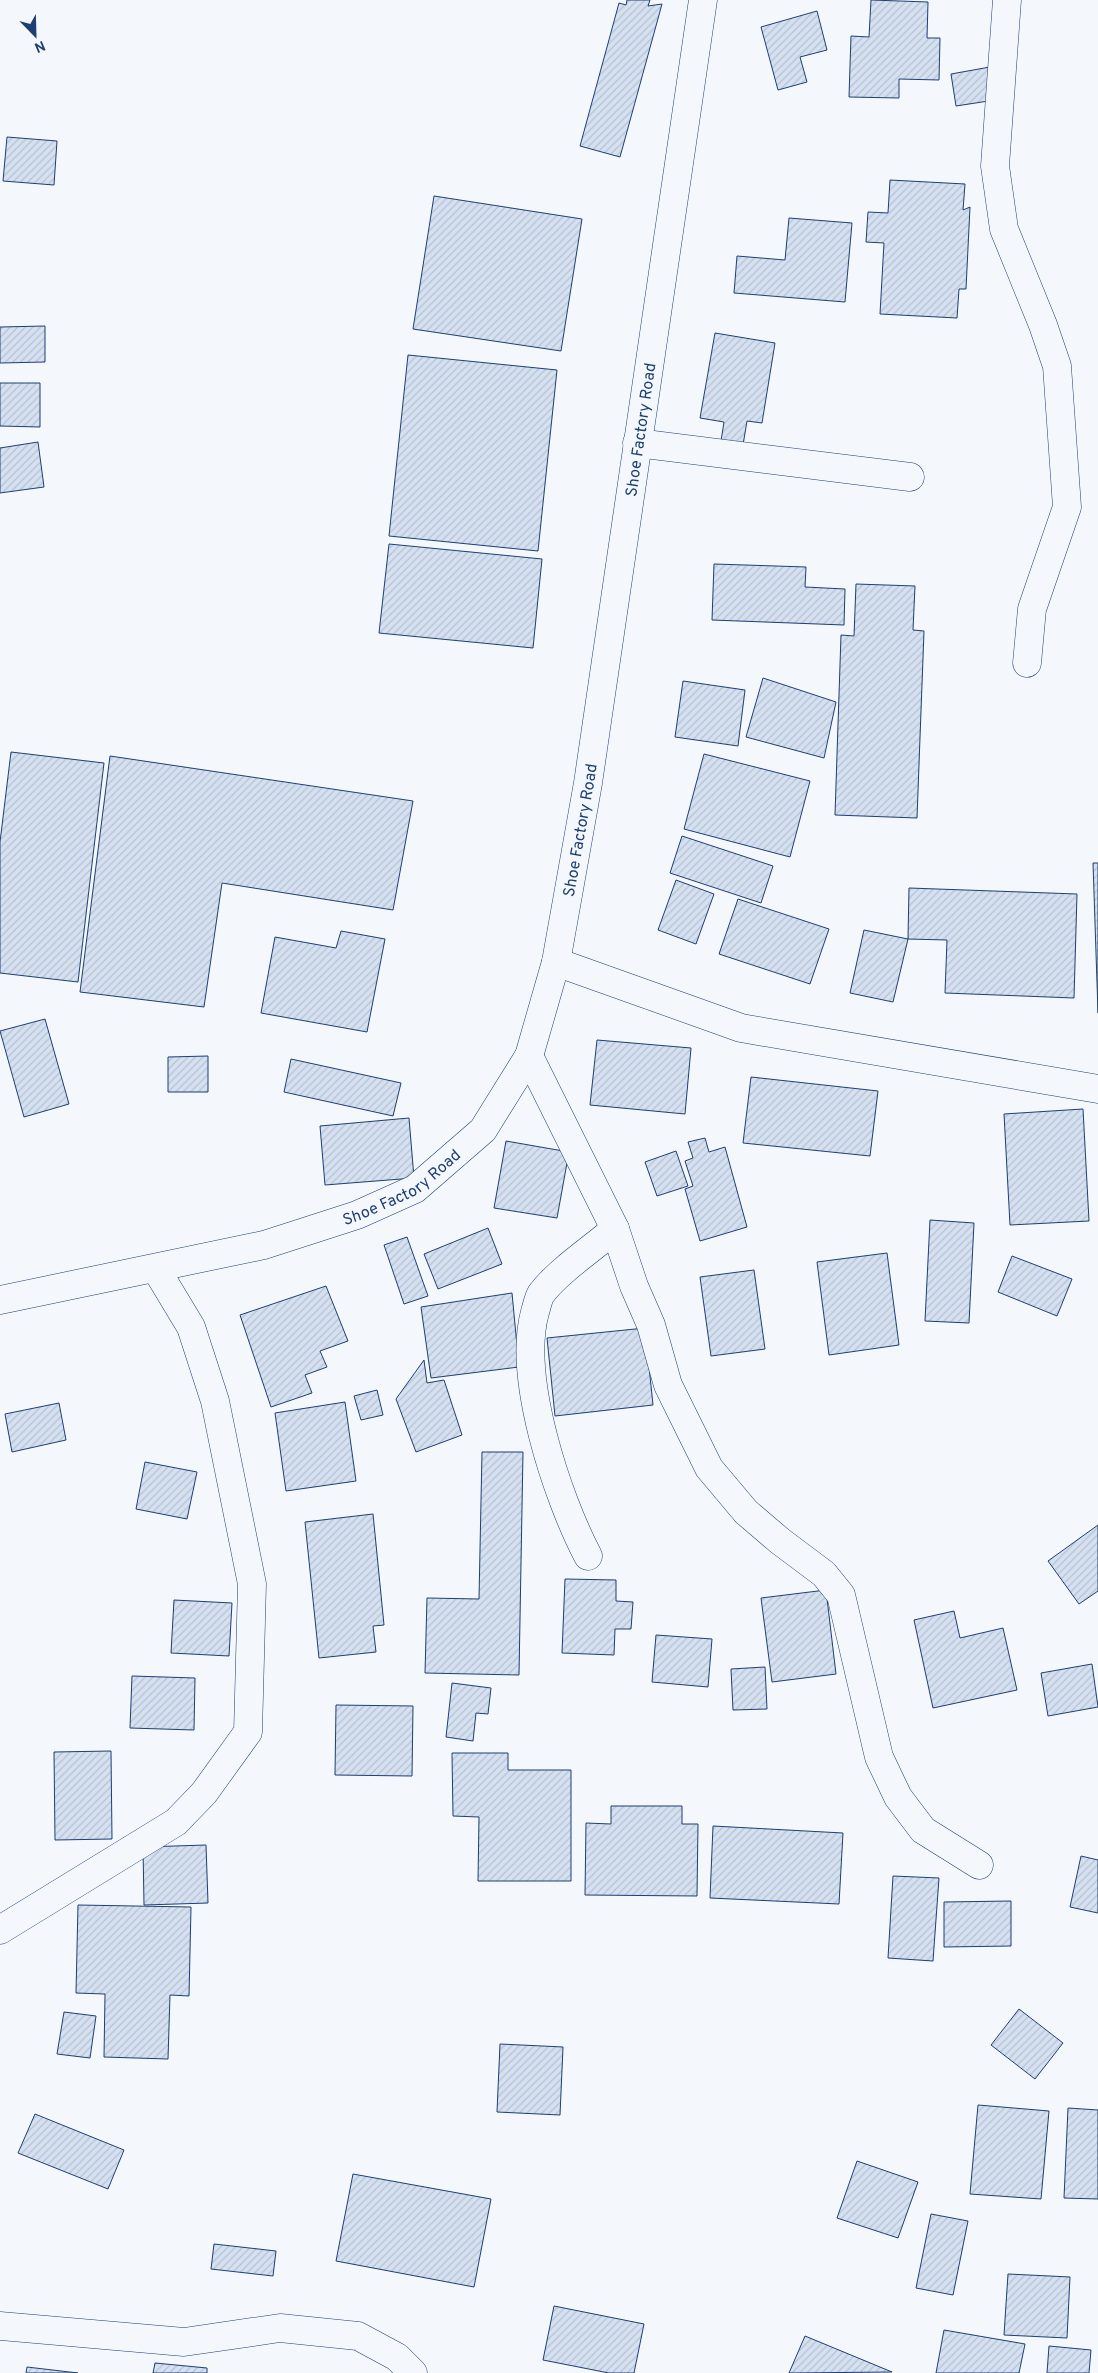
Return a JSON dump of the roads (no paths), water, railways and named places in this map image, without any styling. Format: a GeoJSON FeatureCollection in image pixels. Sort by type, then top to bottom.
{"type":"FeatureCollection","features":[{"type":"Feature","properties":{"kind":"street","name":"Shoe Factory Road"},"geometry":{"type":"LineString","coordinates":[[0,1300],[264,1245],[357,1215],[415,1189],[483,1130],[529,1056],[556,962],[588,783],[703,0]]}},
{"type":"Feature","properties":{"kind":"street"},"geometry":{"type":"LineString","coordinates":[[1007,0],[995,166],[1004,229],[1043,325],[1057,366],[1067,507],[1032,609],[1027,663]]}},
{"type":"Feature","properties":{"kind":"street"},"geometry":{"type":"LineString","coordinates":[[637,443],[910,477]]}},
{"type":"Feature","properties":{"kind":"street"},"geometry":{"type":"LineString","coordinates":[[556,962],[742,1028],[1098,1089]]}},
{"type":"Feature","properties":{"kind":"street"},"geometry":{"type":"LineString","coordinates":[[529,1056],[615,1229],[634,1286],[651,1325],[668,1385],[709,1468],[746,1512],[824,1574],[842,1595],[879,1757],[898,1797],[923,1830],[979,1865]]}},
{"type":"Feature","properties":{"kind":"street"},"geometry":{"type":"LineString","coordinates":[[588,1556],[574,1528],[561,1494],[538,1414],[530,1364],[530,1332],[540,1295],[562,1272],[615,1229]]}},
{"type":"Feature","properties":{"kind":"street"},"geometry":{"type":"LineString","coordinates":[[0,1930],[176,1822],[204,1794],[248,1732],[252,1584],[215,1401],[191,1327],[156,1269]]}},
{"type":"Feature","properties":{"kind":"street"},"geometry":{"type":"LineString","coordinates":[[0,2326],[184,2342],[280,2328],[358,2336],[397,2358],[413,2373]]}}]}
